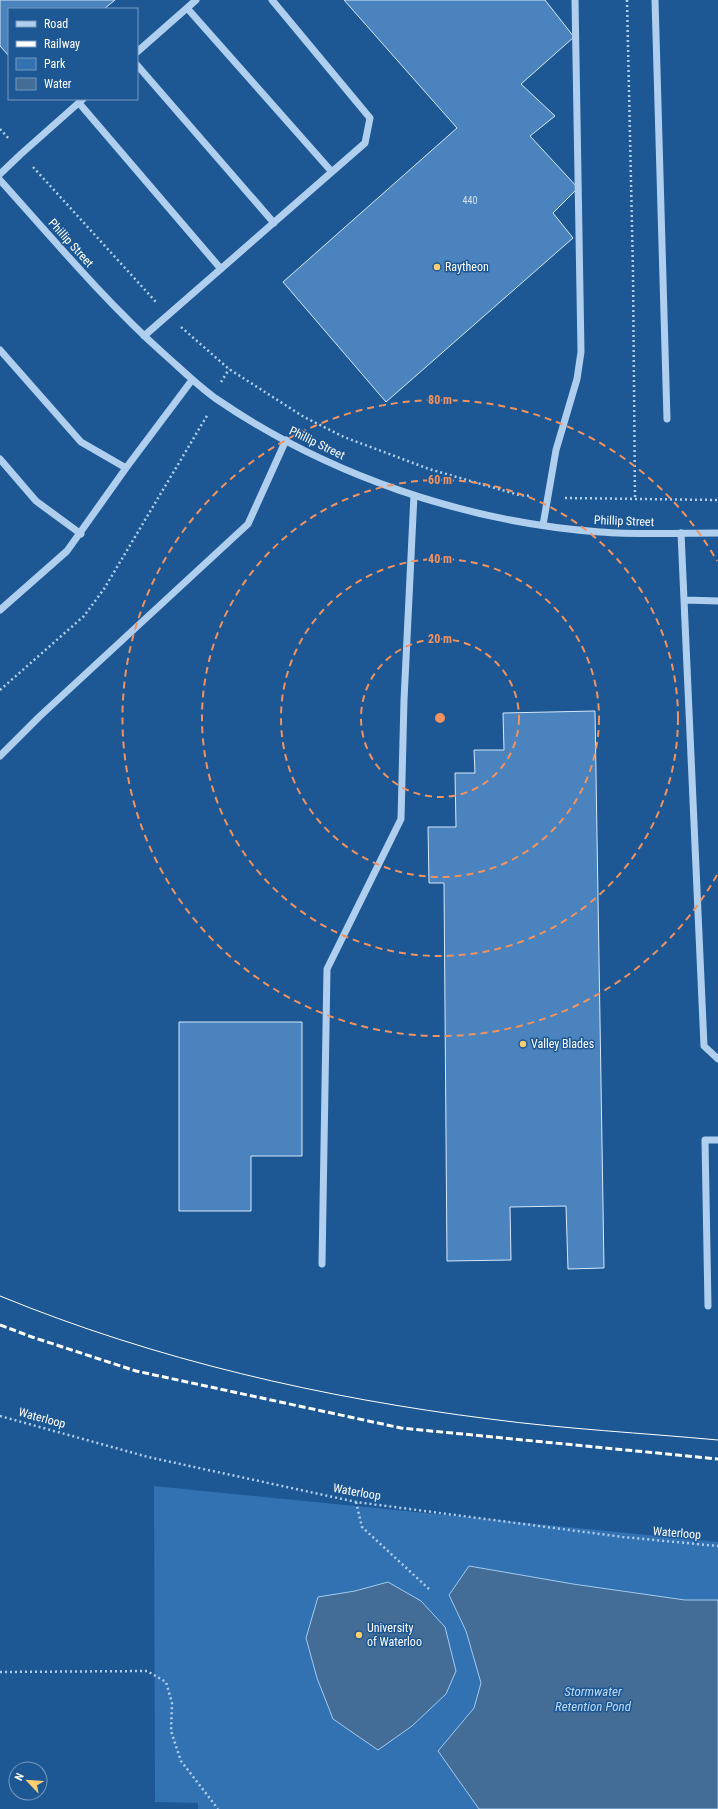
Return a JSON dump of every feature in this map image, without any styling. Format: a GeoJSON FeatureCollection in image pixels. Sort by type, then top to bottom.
{"type":"FeatureCollection","features":[{"type":"Feature","properties":{"kind":"street"},"geometry":{"type":"LineString","coordinates":[[138,51],[196,0]]}},
{"type":"Feature","properties":{"kind":"street"},"geometry":{"type":"LineString","coordinates":[[144,336],[167,314],[221,270],[365,143],[370,118],[272,0]]}},
{"type":"Feature","properties":{"kind":"street"},"geometry":{"type":"LineString","coordinates":[[543,525],[556,450],[577,379],[581,352],[578,93],[575,0]]}},
{"type":"Feature","properties":{"kind":"street"},"geometry":{"type":"LineString","coordinates":[[655,0],[667,419]]}},
{"type":"Feature","properties":{"kind":"street"},"geometry":{"type":"LineString","coordinates":[[187,8],[332,172]]}},
{"type":"Feature","properties":{"kind":"street"},"geometry":{"type":"LineString","coordinates":[[138,66],[274,223]]}},
{"type":"Feature","properties":{"kind":"street"},"geometry":{"type":"LineString","coordinates":[[0,174],[81,101],[221,270]]}},
{"type":"Feature","properties":{"kind":"street","name":"Phillip Street"},"geometry":{"type":"LineString","coordinates":[[0,180],[108,300],[144,336],[192,380],[215,398],[323,460],[414,495],[483,515],[543,525],[601,532],[718,533]]}},
{"type":"Feature","properties":{"kind":"street"},"geometry":{"type":"LineString","coordinates":[[0,350],[81,442],[126,468]]}},
{"type":"Feature","properties":{"kind":"street"},"geometry":{"type":"LineString","coordinates":[[0,610],[67,551],[126,468],[192,380]]}},
{"type":"Feature","properties":{"kind":"street"},"geometry":{"type":"LineString","coordinates":[[0,756],[39,717],[248,524],[286,440]]}},
{"type":"Feature","properties":{"kind":"street"},"geometry":{"type":"LineString","coordinates":[[0,459],[36,501],[80,534]]}},
{"type":"Feature","properties":{"kind":"street"},"geometry":{"type":"LineString","coordinates":[[322,1264],[327,969],[401,819],[414,495]]}},
{"type":"Feature","properties":{"kind":"street"},"geometry":{"type":"LineString","coordinates":[[682,533],[704,1046],[718,1059]]}},
{"type":"Feature","properties":{"kind":"street"},"geometry":{"type":"LineString","coordinates":[[685,600],[718,601]]}},
{"type":"Feature","properties":{"kind":"street"},"geometry":{"type":"LineString","coordinates":[[708,1306],[705,1140],[718,1140]]}},
{"type":"Feature","properties":{"kind":"path"},"geometry":{"type":"LineString","coordinates":[[627,0],[633,272],[635,500]]}},
{"type":"Feature","properties":{"kind":"path"},"geometry":{"type":"LineString","coordinates":[[0,129],[167,314],[229,369],[304,417],[344,437],[429,469],[519,494],[548,498],[718,500]]}},
{"type":"Feature","properties":{"kind":"path"},"geometry":{"type":"LineString","coordinates":[[224,376],[229,369]]}},
{"type":"Feature","properties":{"kind":"path"},"geometry":{"type":"LineString","coordinates":[[0,690],[84,616],[104,589],[199,428],[207,418]]}},
{"type":"Feature","properties":{"kind":"path","name":"Waterloop"},"geometry":{"type":"LineString","coordinates":[[0,1416],[148,1457],[356,1502],[623,1538],[718,1546]]}},
{"type":"Feature","properties":{"kind":"path"},"geometry":{"type":"LineString","coordinates":[[356,1502],[362,1528],[429,1589]]}},
{"type":"Feature","properties":{"kind":"path"},"geometry":{"type":"LineString","coordinates":[[0,1672],[147,1671],[166,1682],[172,1703],[171,1731],[181,1761],[218,1809]]}},
{"type":"Feature","properties":{"kind":"green space"},"geometry":{"type":"Polygon","coordinates":[[[154,1486],[718,1542],[718,1600],[685,1600],[573,1584],[469,1566],[449,1595],[466,1631],[481,1683],[474,1708],[438,1751],[479,1809],[198,1809],[198,1803],[155,1802],[154,1486]],[[388,1582],[355,1591],[378,1750],[412,1726],[445,1694],[388,1582]]]}},
{"type":"Feature","properties":{"kind":"water","name":"Stormwater Retention Pond"},"geometry":{"type":"Polygon","coordinates":[[[469,1566],[573,1584],[685,1600],[718,1600],[718,1809],[479,1809],[438,1751],[474,1708],[481,1683],[466,1631],[449,1595],[469,1566]]]}},
{"type":"Feature","properties":{"kind":"water"},"geometry":{"type":"Polygon","coordinates":[[[388,1582],[421,1601],[445,1627],[456,1671],[446,1694],[412,1726],[378,1750],[333,1719],[317,1678],[306,1638],[318,1597],[355,1591],[388,1582]]]}},
{"type":"Feature","properties":{"kind":"building"},"geometry":{"type":"Polygon","coordinates":[[[0,0],[115,0],[105,8],[8,8],[8,55],[0,46],[0,0]]]}},
{"type":"Feature","properties":{"kind":"building"},"geometry":{"type":"Polygon","coordinates":[[[344,0],[545,0],[574,37],[521,84],[555,116],[530,136],[578,188],[553,213],[573,238],[386,402],[283,282],[457,128],[344,0]]]}},
{"type":"Feature","properties":{"kind":"building","name":"Valley Blades"},"geometry":{"type":"Polygon","coordinates":[[[595,711],[604,1268],[568,1269],[566,1206],[510,1207],[511,1260],[447,1261],[444,883],[429,883],[428,827],[456,827],[455,773],[475,773],[474,750],[504,750],[503,713],[595,711]]]}},
{"type":"Feature","properties":{"kind":"building"},"geometry":{"type":"Polygon","coordinates":[[[179,1022],[302,1022],[302,1156],[251,1156],[251,1211],[179,1211],[179,1022]]]}},
{"type":"Feature","properties":{"kind":"tram line"},"geometry":{"type":"LineString","coordinates":[[0,1296],[59,1319],[180,1358],[303,1388],[365,1400],[490,1419],[718,1440]]}},
{"type":"Feature","properties":{"kind":"railway"},"geometry":{"type":"LineString","coordinates":[[0,1325],[136,1371],[401,1428],[718,1459]]}},
{"type":"Feature","properties":{"kind":"place","name":"Raytheon"},"geometry":{"type":"Point","coordinates":[437,267]}},
{"type":"Feature","properties":{"kind":"place","name":"Valley Blades"},"geometry":{"type":"Point","coordinates":[523,1044]}},
{"type":"Feature","properties":{"kind":"place","name":"University of Waterloo"},"geometry":{"type":"Point","coordinates":[359,1635]}}]}
